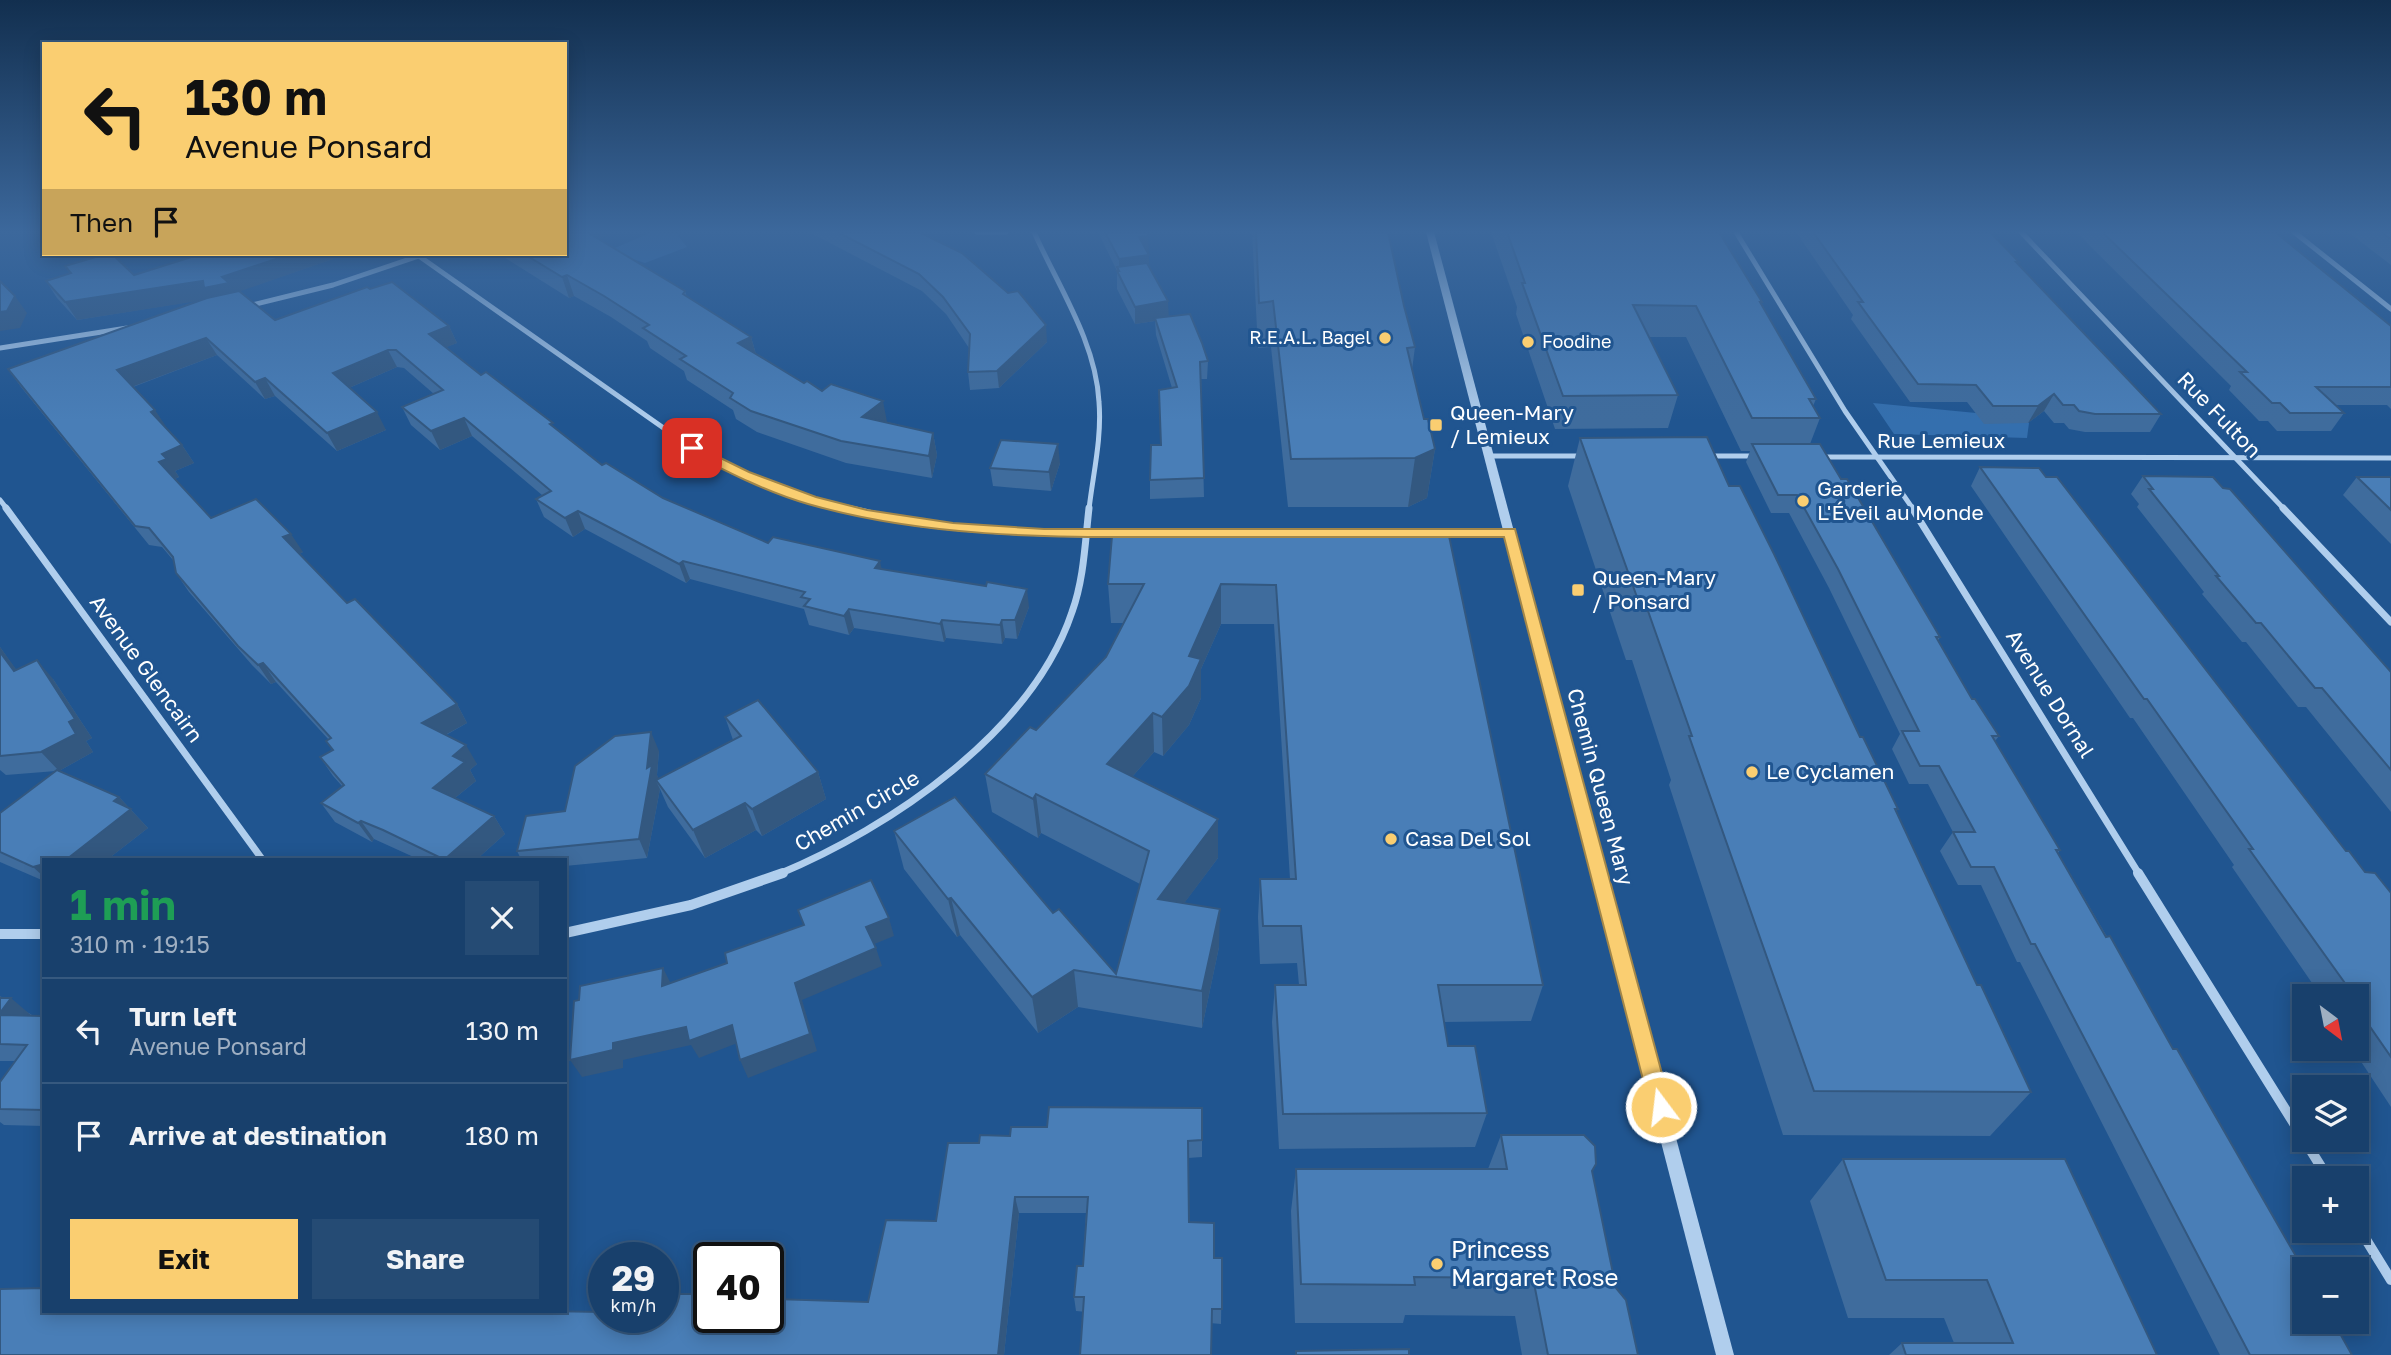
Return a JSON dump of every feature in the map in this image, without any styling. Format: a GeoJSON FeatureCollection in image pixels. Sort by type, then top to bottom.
{"type":"FeatureCollection","features":[{"type":"Feature","properties":{"kind":"street"},"geometry":{"type":"LineString","coordinates":[[238,308],[291,295]]}},
{"type":"Feature","properties":{"kind":"street"},"geometry":{"type":"LineString","coordinates":[[474,295],[692,448],[765,484],[838,508],[921,524],[984,530],[1295,533]]}},
{"type":"Feature","properties":{"kind":"street","name":"Chemin Circle"},"geometry":{"type":"LineString","coordinates":[[567,933],[664,914],[769,880],[858,836],[933,787],[991,736],[1049,664],[1073,612],[1084,564],[1099,428],[1098,387],[1091,361],[1062,295]]}},
{"type":"Feature","properties":{"kind":"street","name":"Chemin Queen Mary"},"geometry":{"type":"LineString","coordinates":[[1447,295],[1725,1355]]}},
{"type":"Feature","properties":{"kind":"street","name":"Avenue Dornal"},"geometry":{"type":"LineString","coordinates":[[1775,295],[2321,1166]]}},
{"type":"Feature","properties":{"kind":"street","name":"Rue Fulton"},"geometry":{"type":"LineString","coordinates":[[2081,295],[2391,622]]}},
{"type":"Feature","properties":{"kind":"street"},"geometry":{"type":"LineString","coordinates":[[2374,295],[2391,309]]}},
{"type":"Feature","properties":{"kind":"street"},"geometry":{"type":"LineString","coordinates":[[0,348],[139,326]]}},
{"type":"Feature","properties":{"kind":"street"},"geometry":{"type":"LineString","coordinates":[[1490,456],[1593,456]]}},
{"type":"Feature","properties":{"kind":"street"},"geometry":{"type":"LineString","coordinates":[[1701,456],[1770,456]]}},
{"type":"Feature","properties":{"kind":"street","name":"Rue Lemieux"},"geometry":{"type":"LineString","coordinates":[[1812,457],[2391,458]]}},
{"type":"Feature","properties":{"kind":"street","name":"Avenue Glencairn"},"geometry":{"type":"LineString","coordinates":[[0,500],[261,858]]}},
{"type":"Feature","properties":{"kind":"street"},"geometry":{"type":"LineString","coordinates":[[1430,533],[1510,533]]}},
{"type":"Feature","properties":{"kind":"street"},"geometry":{"type":"LineString","coordinates":[[0,934],[42,934]]}},
{"type":"Feature","properties":{"kind":"street"},"geometry":{"type":"LineString","coordinates":[[2368,1243],[2391,1280]]}},
{"type":"Feature","properties":{"kind":"shaded area"},"geometry":{"type":"Polygon","coordinates":[[[1873,403],[1976,413],[2021,413],[2029,423],[2027,438],[1894,434],[1873,403]]]}},
{"type":"Feature","properties":{"kind":"building"},"geometry":{"type":"Polygon","coordinates":[[[0,295],[14,295],[7,311],[0,312],[0,295]]]}},
{"type":"Feature","properties":{"kind":"building"},"geometry":{"type":"Polygon","coordinates":[[[59,295],[109,295],[65,302],[59,295]]]}},
{"type":"Feature","properties":{"kind":"building"},"geometry":{"type":"Polygon","coordinates":[[[220,295],[244,295],[275,320],[344,295],[409,295],[449,326],[429,334],[481,375],[486,372],[553,423],[550,424],[602,465],[606,463],[663,498],[768,543],[773,537],[880,561],[875,568],[986,586],[987,582],[1027,589],[1015,620],[1002,620],[1000,625],[942,620],[940,624],[849,609],[844,616],[804,606],[810,599],[801,597],[805,592],[683,561],[679,564],[578,511],[565,518],[536,499],[551,491],[464,418],[431,431],[402,407],[443,390],[396,350],[388,350],[333,373],[377,412],[327,433],[265,378],[255,382],[206,338],[117,370],[155,410],[151,412],[182,445],[162,454],[167,459],[159,462],[211,518],[256,499],[291,534],[283,537],[347,603],[355,599],[457,704],[422,723],[466,745],[453,756],[465,762],[433,788],[494,816],[446,858],[441,858],[383,830],[361,821],[358,823],[321,803],[344,785],[320,757],[333,750],[326,741],[331,738],[263,663],[258,665],[238,646],[176,573],[173,557],[149,528],[135,526],[8,369],[220,295]]]}},
{"type":"Feature","properties":{"kind":"building"},"geometry":{"type":"Polygon","coordinates":[[[685,295],[751,337],[738,343],[804,383],[807,381],[822,391],[831,384],[883,401],[862,417],[933,433],[929,456],[841,441],[751,411],[730,398],[733,393],[680,359],[686,356],[643,328],[649,325],[604,296],[685,295]]]}},
{"type":"Feature","properties":{"kind":"building"},"geometry":{"type":"Polygon","coordinates":[[[941,295],[1021,295],[1046,325],[997,371],[968,372],[970,334],[941,295]]]}},
{"type":"Feature","properties":{"kind":"building"},"geometry":{"type":"Polygon","coordinates":[[[1129,295],[1165,295],[1168,301],[1135,307],[1129,295]]]}},
{"type":"Feature","properties":{"kind":"building"},"geometry":{"type":"Polygon","coordinates":[[[1259,295],[1402,295],[1415,347],[1407,348],[1424,419],[1428,419],[1435,449],[1415,458],[1291,459],[1273,301],[1259,303],[1259,295]]]}},
{"type":"Feature","properties":{"kind":"building"},"geometry":{"type":"Polygon","coordinates":[[[1526,295],[1758,295],[1816,399],[1809,399],[1820,418],[1752,418],[1696,306],[1633,305],[1678,395],[1563,396],[1526,295]]]}},
{"type":"Feature","properties":{"kind":"building"},"geometry":{"type":"Polygon","coordinates":[[[1858,295],[2048,295],[2161,414],[2095,414],[2079,411],[2074,405],[2063,405],[2054,394],[2038,406],[1993,406],[1976,385],[1918,384],[1858,302],[1863,302],[1858,295]]]}},
{"type":"Feature","properties":{"kind":"building"},"geometry":{"type":"Polygon","coordinates":[[[2167,295],[2353,295],[2391,326],[2391,387],[2316,387],[2344,413],[2290,413],[2280,403],[2272,403],[2240,372],[2247,372],[2167,295]]]}},
{"type":"Feature","properties":{"kind":"building"},"geometry":{"type":"Polygon","coordinates":[[[1190,314],[1208,361],[1200,362],[1204,478],[1150,480],[1151,445],[1161,445],[1159,390],[1177,387],[1155,318],[1190,314]]]}},
{"type":"Feature","properties":{"kind":"building"},"geometry":{"type":"Polygon","coordinates":[[[1707,437],[1729,486],[1740,486],[1774,554],[1860,737],[1863,737],[1898,809],[1895,809],[1977,985],[1981,985],[2031,1092],[1814,1091],[1689,736],[1692,736],[1648,611],[1642,611],[1580,438],[1707,437]]]}},
{"type":"Feature","properties":{"kind":"building"},"geometry":{"type":"Polygon","coordinates":[[[1001,440],[1058,444],[1049,472],[990,468],[1001,440]]]}},
{"type":"Feature","properties":{"kind":"building"},"geometry":{"type":"Polygon","coordinates":[[[1752,444],[1820,444],[1841,479],[1847,479],[1940,637],[1936,637],[1972,699],[1975,699],[1999,736],[1992,736],[2060,850],[2056,850],[2106,937],[2110,936],[2173,1049],[2177,1049],[2296,1257],[2292,1257],[2292,1334],[2340,1334],[2352,1355],[2250,1355],[2035,944],[2031,944],[1994,867],[1971,867],[1953,832],[1975,832],[1939,766],[1920,766],[1902,731],[1919,731],[1838,569],[1797,495],[1778,495],[1752,444]]]}},
{"type":"Feature","properties":{"kind":"building"},"geometry":{"type":"Polygon","coordinates":[[[1980,467],[2039,468],[2046,477],[2057,477],[2346,851],[2349,851],[2365,872],[2375,873],[2391,893],[2391,1057],[2370,1027],[2370,984],[2346,984],[2147,699],[2144,699],[1980,467]]]}},
{"type":"Feature","properties":{"kind":"building"},"geometry":{"type":"Polygon","coordinates":[[[2143,476],[2213,477],[2223,488],[2230,489],[2391,672],[2391,770],[2322,688],[2315,688],[2261,623],[2256,623],[2216,576],[2219,576],[2149,489],[2153,489],[2143,476]]]}},
{"type":"Feature","properties":{"kind":"building"},"geometry":{"type":"Polygon","coordinates":[[[2357,477],[2391,477],[2391,510],[2357,477]]]}},
{"type":"Feature","properties":{"kind":"building"},"geometry":{"type":"Polygon","coordinates":[[[1276,529],[1448,531],[1543,985],[1438,985],[1448,1046],[1475,1046],[1487,1113],[1283,1114],[1275,985],[1306,985],[1301,926],[1263,926],[1260,879],[1296,879],[1276,585],[1221,584],[1189,656],[1201,659],[1189,686],[1162,717],[1153,713],[1107,764],[1218,819],[1158,899],[1220,909],[1202,991],[1074,970],[1032,997],[894,831],[955,797],[1053,913],[1059,909],[1116,974],[1149,851],[1036,794],[1033,799],[985,774],[1030,727],[1036,730],[1106,657],[1144,584],[1108,584],[1112,536],[1277,537],[1276,529]]]}},
{"type":"Feature","properties":{"kind":"building"},"geometry":{"type":"Polygon","coordinates":[[[0,652],[14,671],[37,660],[75,719],[69,722],[76,734],[41,752],[0,756],[0,652]]]}},
{"type":"Feature","properties":{"kind":"building"},"geometry":{"type":"Polygon","coordinates":[[[758,700],[818,772],[752,809],[745,803],[693,830],[656,780],[741,736],[725,717],[758,700]]]}},
{"type":"Feature","properties":{"kind":"building"},"geometry":{"type":"Polygon","coordinates":[[[651,732],[647,768],[652,765],[639,839],[517,851],[526,816],[565,811],[575,766],[615,736],[651,732]]]}},
{"type":"Feature","properties":{"kind":"building"},"geometry":{"type":"Polygon","coordinates":[[[57,770],[119,797],[114,801],[131,809],[68,858],[42,858],[42,865],[33,867],[0,852],[0,813],[57,770]]]}},
{"type":"Feature","properties":{"kind":"building"},"geometry":{"type":"Polygon","coordinates":[[[871,880],[889,918],[866,927],[876,948],[795,983],[810,1034],[740,1060],[732,1025],[689,1041],[686,1027],[613,1043],[613,1050],[570,1060],[574,1001],[579,1000],[580,986],[663,968],[662,986],[727,963],[725,953],[804,925],[798,910],[871,880]]]}},
{"type":"Feature","properties":{"kind":"building"},"geometry":{"type":"Polygon","coordinates":[[[0,998],[11,998],[0,1013],[0,998]]]}},
{"type":"Feature","properties":{"kind":"building"},"geometry":{"type":"Polygon","coordinates":[[[0,1015],[42,1016],[42,1110],[0,1109],[0,1082],[27,1045],[0,1044],[0,1015]]]}},
{"type":"Feature","properties":{"kind":"building"},"geometry":{"type":"Polygon","coordinates":[[[1049,1107],[1202,1108],[1202,1140],[1188,1141],[1189,1222],[1214,1223],[1214,1258],[1222,1258],[1222,1309],[1212,1309],[1211,1355],[1080,1355],[1084,1297],[1074,1297],[1077,1266],[1083,1266],[1088,1197],[1015,1197],[998,1355],[0,1355],[0,1289],[42,1288],[42,1313],[588,1312],[588,1333],[679,1333],[679,1294],[693,1294],[693,1333],[784,1333],[784,1299],[868,1302],[886,1220],[936,1221],[948,1143],[979,1143],[980,1135],[1010,1136],[1011,1127],[1047,1127],[1049,1107]]]}},
{"type":"Feature","properties":{"kind":"building","name":"Princess Margaret Rose"},"geometry":{"type":"Polygon","coordinates":[[[1501,1135],[1584,1135],[1595,1146],[1596,1164],[1592,1171],[1616,1288],[1626,1300],[1638,1355],[1548,1355],[1533,1278],[1414,1277],[1415,1285],[1301,1284],[1296,1169],[1507,1169],[1501,1135]]]}},
{"type":"Feature","properties":{"kind":"building"},"geometry":{"type":"Polygon","coordinates":[[[1843,1159],[2065,1159],[2157,1355],[1906,1355],[1902,1343],[2013,1343],[1987,1280],[1886,1280],[1843,1159]]]}},
{"type":"Feature","properties":{"kind":"building"},"geometry":{"type":"Polygon","coordinates":[[[1409,1349],[1409,1355],[1296,1355],[1296,1351],[1409,1349]]]}},
{"type":"Feature","properties":{"kind":"place","name":"R.E.A.L. Bagel"},"geometry":{"type":"Point","coordinates":[1385,338]}},
{"type":"Feature","properties":{"kind":"place","name":"Foodine"},"geometry":{"type":"Point","coordinates":[1528,342]}},
{"type":"Feature","properties":{"kind":"place","name":"Queen-Mary / Lemieux"},"geometry":{"type":"Point","coordinates":[1436,425]}},
{"type":"Feature","properties":{"kind":"place","name":"Garderie L'Éveil au Monde"},"geometry":{"type":"Point","coordinates":[1803,501]}},
{"type":"Feature","properties":{"kind":"place","name":"Queen-Mary / Ponsard"},"geometry":{"type":"Point","coordinates":[1578,590]}},
{"type":"Feature","properties":{"kind":"place","name":"Le Cyclamen"},"geometry":{"type":"Point","coordinates":[1752,772]}},
{"type":"Feature","properties":{"kind":"place","name":"Casa Del Sol"},"geometry":{"type":"Point","coordinates":[1391,839]}},
{"type":"Feature","properties":{"kind":"place","name":"Princess Margaret Rose"},"geometry":{"type":"Point","coordinates":[1437,1264]}},
{"type":"Feature","properties":{"kind":"route"},"geometry":{"type":"LineString","coordinates":[[692,448],[744,475],[811,500],[867,514],[953,528],[1044,533],[1510,533],[1661,1107]]}}]}
